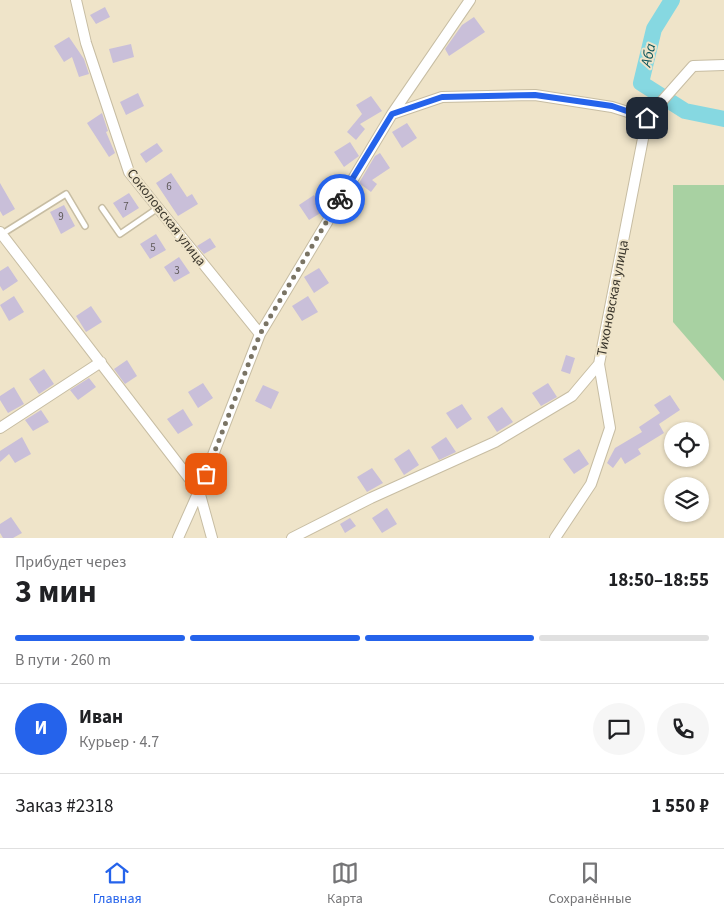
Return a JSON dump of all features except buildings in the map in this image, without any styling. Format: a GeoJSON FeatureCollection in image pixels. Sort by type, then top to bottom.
{"type":"FeatureCollection","features":[{"type":"Feature","properties":{"kind":"street","name":"Соколовская улица"},"geometry":{"type":"LineString","coordinates":[[76,0],[86,43],[128,172],[260,334]]}},
{"type":"Feature","properties":{"kind":"street"},"geometry":{"type":"LineString","coordinates":[[178,538],[199,492],[260,334],[392,114],[470,0]]}},
{"type":"Feature","properties":{"kind":"street"},"geometry":{"type":"LineString","coordinates":[[392,114],[442,97],[535,95],[612,106],[647,118],[693,66],[724,65]]}},
{"type":"Feature","properties":{"kind":"street","name":"Тихоновская улица"},"geometry":{"type":"LineString","coordinates":[[292,538],[371,498],[495,442],[572,396],[599,364],[647,118]]}},
{"type":"Feature","properties":{"kind":"street"},"geometry":{"type":"LineString","coordinates":[[1,233],[199,492],[212,538]]}},
{"type":"Feature","properties":{"kind":"street"},"geometry":{"type":"LineString","coordinates":[[0,428],[101,362]]}},
{"type":"Feature","properties":{"kind":"street"},"geometry":{"type":"LineString","coordinates":[[555,538],[591,484],[610,428],[599,364]]}},
{"type":"Feature","properties":{"kind":"lane"},"geometry":{"type":"LineString","coordinates":[[1,233],[66,194],[85,226]]}},
{"type":"Feature","properties":{"kind":"lane"},"geometry":{"type":"LineString","coordinates":[[102,208],[120,234],[158,208]]}},
{"type":"Feature","properties":{"kind":"green space"},"geometry":{"type":"Polygon","coordinates":[[[673,185],[724,185],[724,381],[673,322],[673,185]]]}},
{"type":"Feature","properties":{"kind":"waterway","name":"Аба"},"geometry":{"type":"LineString","coordinates":[[672,0],[654,29],[641,83],[685,111],[724,119]]}},
{"type":"Feature","properties":{"kind":"way so far"},"geometry":{"type":"LineString","coordinates":[[206,474],[260,334],[340,199]]}},
{"type":"Feature","properties":{"kind":"route"},"geometry":{"type":"LineString","coordinates":[[340,199],[392,114],[442,97],[535,95],[612,106],[647,118]]}}]}
